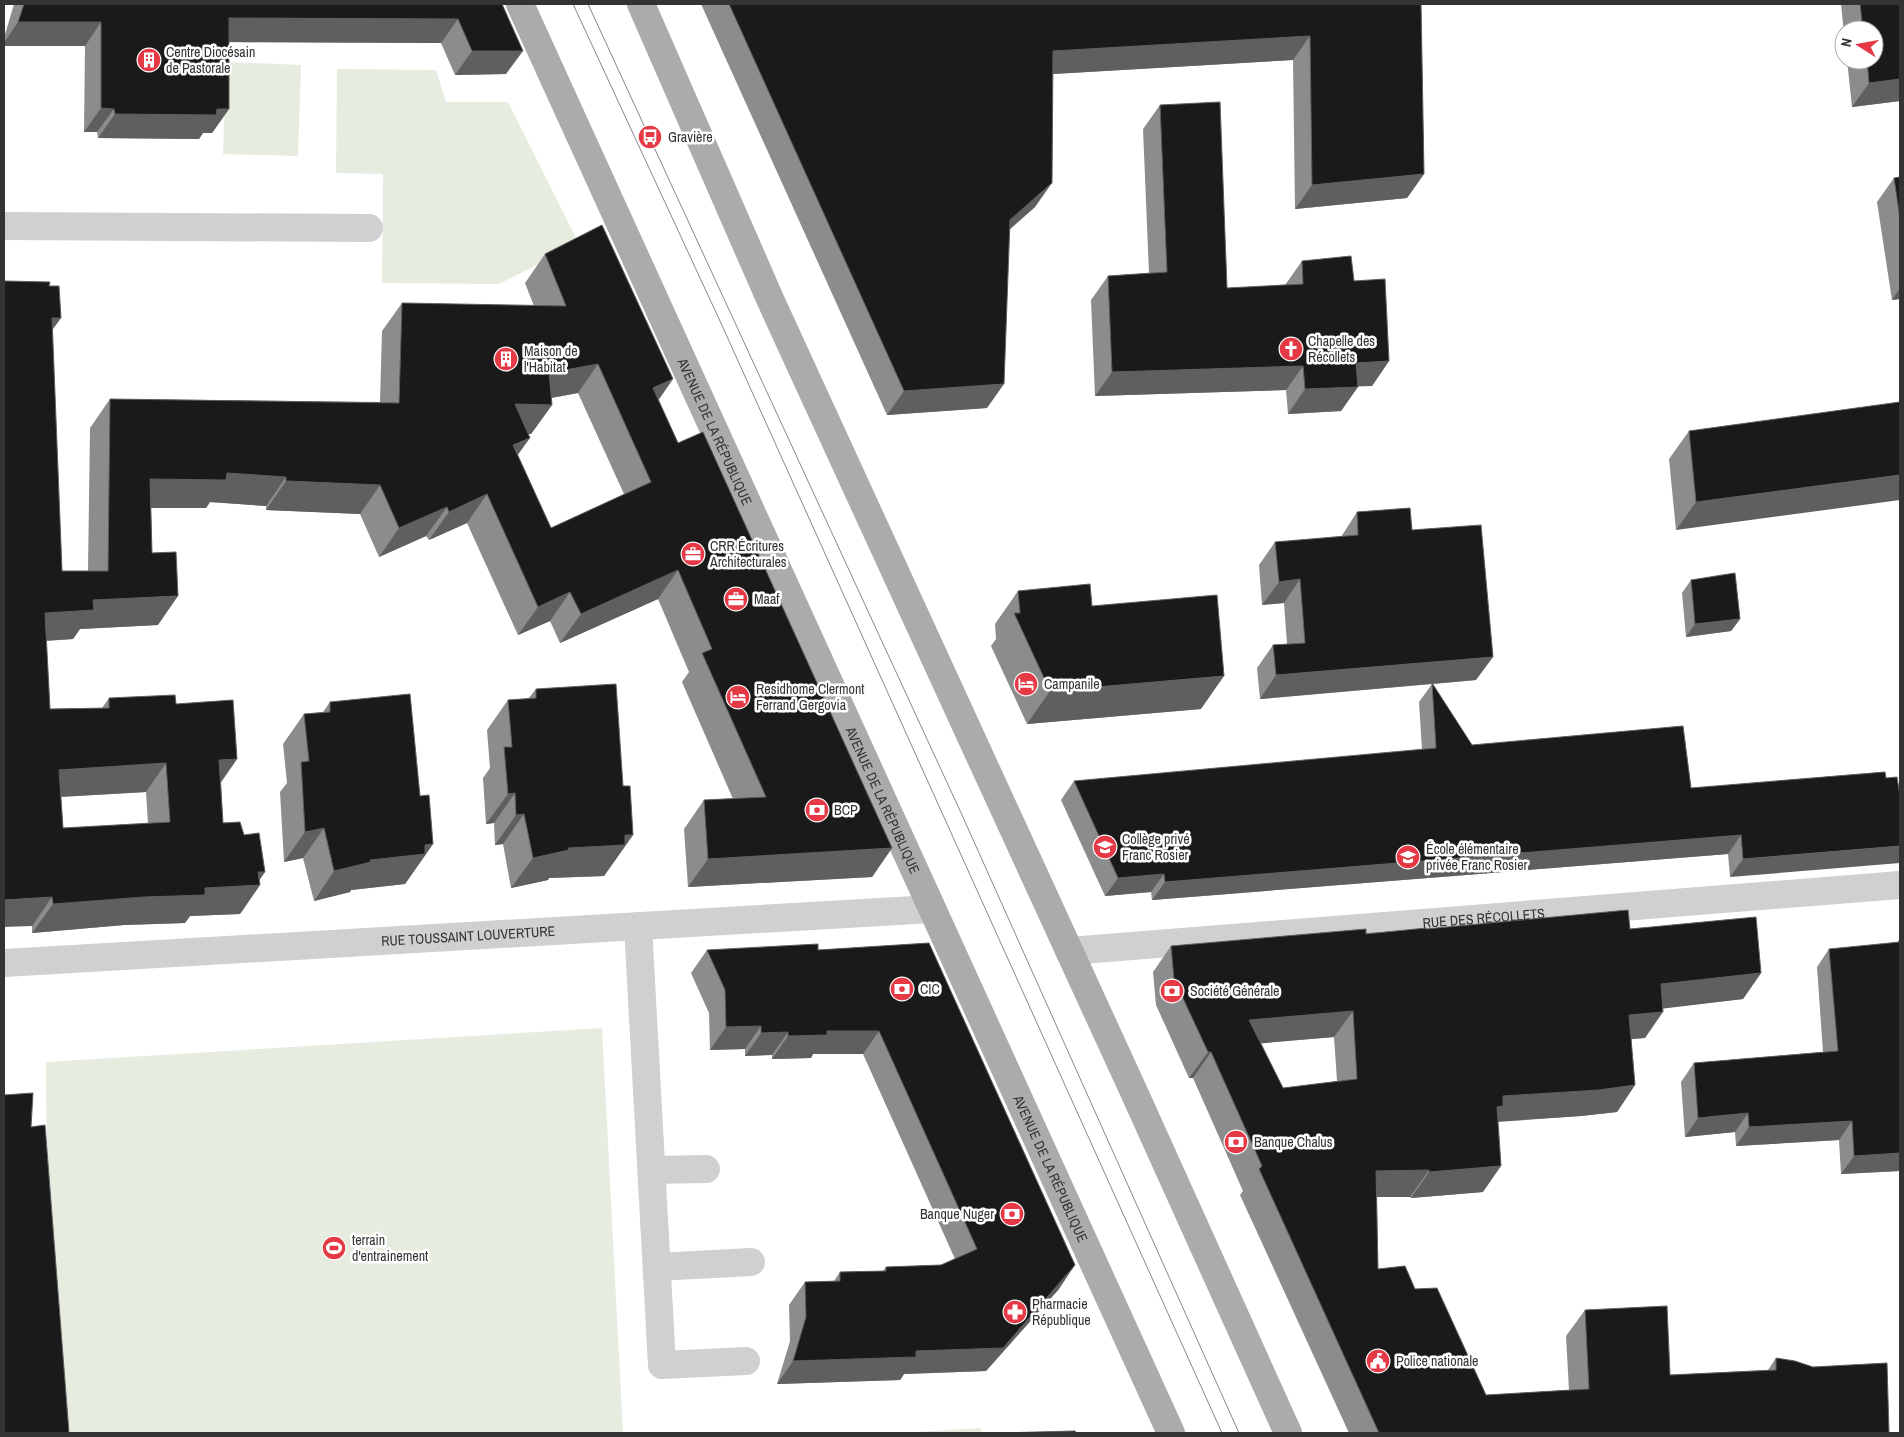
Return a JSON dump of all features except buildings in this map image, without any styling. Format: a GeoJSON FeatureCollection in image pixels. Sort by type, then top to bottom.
{"type":"FeatureCollection","features":[{"type":"Feature","properties":{"kind":"main road","name":"AVENUE DE LA RÉPUBLIQUE"},"geometry":{"type":"LineString","coordinates":[[520,4],[1171,1433]]}},
{"type":"Feature","properties":{"kind":"main road"},"geometry":{"type":"LineString","coordinates":[[641,4],[770,299],[1134,1092],[1288,1433]]}},
{"type":"Feature","properties":{"kind":"street"},"geometry":{"type":"LineString","coordinates":[[4,226],[369,228]]}},
{"type":"Feature","properties":{"kind":"street","name":"RUE DES RÉCOLLETS"},"geometry":{"type":"LineString","coordinates":[[1069,952],[1900,885]]}},
{"type":"Feature","properties":{"kind":"street","name":"RUE TOUSSAINT LOUVERTURE"},"geometry":{"type":"LineString","coordinates":[[4,963],[932,909]]}},
{"type":"Feature","properties":{"kind":"street"},"geometry":{"type":"LineString","coordinates":[[638,926],[662,1365],[746,1361]]}},
{"type":"Feature","properties":{"kind":"street"},"geometry":{"type":"LineString","coordinates":[[652,1170],[706,1169]]}},
{"type":"Feature","properties":{"kind":"street"},"geometry":{"type":"LineString","coordinates":[[657,1267],[751,1262]]}},
{"type":"Feature","properties":{"kind":"shaded area"},"geometry":{"type":"Polygon","coordinates":[[[226,62],[301,65],[298,156],[223,154],[226,62]]]}},
{"type":"Feature","properties":{"kind":"shaded area"},"geometry":{"type":"Polygon","coordinates":[[[337,69],[436,70],[446,102],[508,102],[579,244],[499,284],[382,283],[383,174],[336,173],[337,69]]]}},
{"type":"Feature","properties":{"kind":"shaded area"},"geometry":{"type":"Polygon","coordinates":[[[602,1028],[623,1433],[48,1433],[46,1062],[602,1028]]]}},
{"type":"Feature","properties":{"kind":"shaded area"},"geometry":{"type":"Polygon","coordinates":[[[981,1428],[981,1433],[900,1433],[981,1428]]]}},
{"type":"Feature","properties":{"kind":"tram line"},"geometry":{"type":"LineString","coordinates":[[573,4],[720,321],[1222,1433]]}},
{"type":"Feature","properties":{"kind":"tram line"},"geometry":{"type":"LineString","coordinates":[[588,4],[962,815],[1239,1433]]}},
{"type":"Feature","properties":{"kind":"place","name":"Centre Diocésain de Pastorale"},"geometry":{"type":"Point","coordinates":[149,60]}},
{"type":"Feature","properties":{"kind":"place","name":"Gravière"},"geometry":{"type":"Point","coordinates":[650,137]}},
{"type":"Feature","properties":{"kind":"place","name":"Chapelle des Récollets"},"geometry":{"type":"Point","coordinates":[1291,349]}},
{"type":"Feature","properties":{"kind":"place","name":"Maison de l'Habitat"},"geometry":{"type":"Point","coordinates":[506,359]}},
{"type":"Feature","properties":{"kind":"place","name":"CRR Écritures Architecturales"},"geometry":{"type":"Point","coordinates":[693,554]}},
{"type":"Feature","properties":{"kind":"place","name":"Maaf"},"geometry":{"type":"Point","coordinates":[736,599]}},
{"type":"Feature","properties":{"kind":"place","name":"Campanile"},"geometry":{"type":"Point","coordinates":[1026,684]}},
{"type":"Feature","properties":{"kind":"place","name":"Residhome Clermont Ferrand Gergovia"},"geometry":{"type":"Point","coordinates":[738,697]}},
{"type":"Feature","properties":{"kind":"place","name":"BCP"},"geometry":{"type":"Point","coordinates":[817,810]}},
{"type":"Feature","properties":{"kind":"place","name":"Collège privé Franc Rosier"},"geometry":{"type":"Point","coordinates":[1105,847]}},
{"type":"Feature","properties":{"kind":"place","name":"École élémentaire privée Franc Rosier"},"geometry":{"type":"Point","coordinates":[1408,857]}},
{"type":"Feature","properties":{"kind":"place","name":"CIC"},"geometry":{"type":"Point","coordinates":[902,989]}},
{"type":"Feature","properties":{"kind":"place","name":"Société Générale"},"geometry":{"type":"Point","coordinates":[1172,991]}},
{"type":"Feature","properties":{"kind":"place","name":"Banque Chalus"},"geometry":{"type":"Point","coordinates":[1236,1142]}},
{"type":"Feature","properties":{"kind":"place","name":"Banque Nuger"},"geometry":{"type":"Point","coordinates":[1012,1214]}},
{"type":"Feature","properties":{"kind":"place","name":"terrain d'entrainement"},"geometry":{"type":"Point","coordinates":[334,1248]}},
{"type":"Feature","properties":{"kind":"place","name":"Pharmacie République"},"geometry":{"type":"Point","coordinates":[1015,1312]}},
{"type":"Feature","properties":{"kind":"place","name":"Police nationale"},"geometry":{"type":"Point","coordinates":[1378,1361]}}]}
